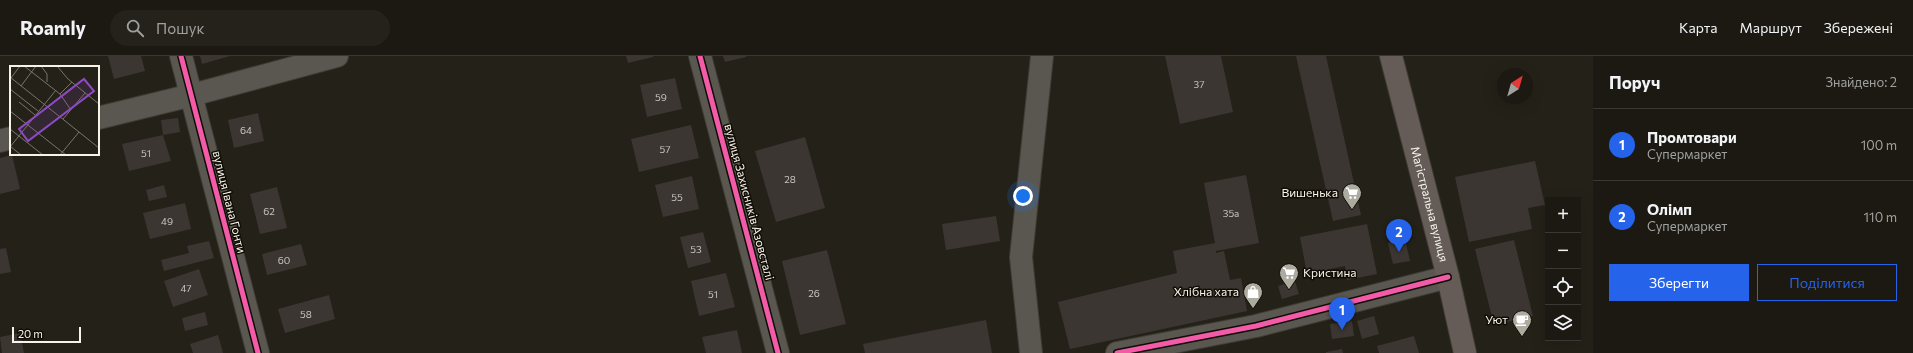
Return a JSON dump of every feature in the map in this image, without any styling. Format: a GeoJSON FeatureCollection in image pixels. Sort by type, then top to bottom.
{"type":"FeatureCollection","features":[{"type":"Feature","properties":{"kind":"main road","name":"Магістральна вулиця"},"geometry":{"type":"LineString","coordinates":[[1390,56],[1448,277],[1465,353]]}},
{"type":"Feature","properties":{"kind":"street","name":"вулиця Івана Гонти"},"geometry":{"type":"LineString","coordinates":[[181,56],[258,353]]}},
{"type":"Feature","properties":{"kind":"street"},"geometry":{"type":"LineString","coordinates":[[99,118],[192,95],[337,56]]}},
{"type":"Feature","properties":{"kind":"street","name":"вулиця Захисників Азовсталі"},"geometry":{"type":"LineString","coordinates":[[700,56],[778,353]]}},
{"type":"Feature","properties":{"kind":"street"},"geometry":{"type":"LineString","coordinates":[[1031,353],[1021,257],[1042,56]]}},
{"type":"Feature","properties":{"kind":"street"},"geometry":{"type":"LineString","coordinates":[[0,141],[10,138]]}},
{"type":"Feature","properties":{"kind":"street"},"geometry":{"type":"LineString","coordinates":[[1117,353],[1256,326],[1448,277]]}},
{"type":"Feature","properties":{"kind":"building"},"geometry":{"type":"Polygon","coordinates":[[[108,56],[141,56],[145,71],[114,79],[108,56]]]}},
{"type":"Feature","properties":{"kind":"building"},"geometry":{"type":"Polygon","coordinates":[[[200,56],[230,56],[202,64],[200,56]]]}},
{"type":"Feature","properties":{"kind":"building"},"geometry":{"type":"Polygon","coordinates":[[[626,56],[653,56],[653,57],[628,63],[626,56]]]}},
{"type":"Feature","properties":{"kind":"building"},"geometry":{"type":"Polygon","coordinates":[[[723,56],[746,56],[746,57],[725,62],[723,56]]]}},
{"type":"Feature","properties":{"kind":"building"},"geometry":{"type":"Polygon","coordinates":[[[1165,56],[1221,56],[1233,112],[1180,124],[1165,56]]]}},
{"type":"Feature","properties":{"kind":"building"},"geometry":{"type":"Polygon","coordinates":[[[1296,56],[1326,56],[1361,215],[1333,221],[1296,56]]]}},
{"type":"Feature","properties":{"kind":"building"},"geometry":{"type":"Polygon","coordinates":[[[675,78],[682,109],[647,117],[640,85],[675,78]]]}},
{"type":"Feature","properties":{"kind":"building"},"geometry":{"type":"Polygon","coordinates":[[[258,113],[264,141],[234,148],[228,120],[258,113]]]}},
{"type":"Feature","properties":{"kind":"building"},"geometry":{"type":"Polygon","coordinates":[[[178,118],[180,132],[163,135],[161,120],[178,118]]]}},
{"type":"Feature","properties":{"kind":"building"},"geometry":{"type":"Polygon","coordinates":[[[691,125],[699,158],[639,172],[631,139],[691,125]]]}},
{"type":"Feature","properties":{"kind":"building"},"geometry":{"type":"Polygon","coordinates":[[[163,135],[171,161],[129,171],[122,144],[163,135]]]}},
{"type":"Feature","properties":{"kind":"building"},"geometry":{"type":"Polygon","coordinates":[[[805,137],[825,208],[776,222],[755,151],[805,137]]]}},
{"type":"Feature","properties":{"kind":"building"},"geometry":{"type":"Polygon","coordinates":[[[12,155],[20,189],[0,194],[0,158],[12,155]]]}},
{"type":"Feature","properties":{"kind":"building"},"geometry":{"type":"Polygon","coordinates":[[[1535,161],[1545,205],[1528,208],[1532,229],[1469,242],[1455,177],[1535,161]]]}},
{"type":"Feature","properties":{"kind":"building"},"geometry":{"type":"Polygon","coordinates":[[[1246,175],[1259,243],[1216,251],[1216,253],[1224,251],[1230,280],[1241,278],[1247,311],[1070,349],[1058,302],[1177,273],[1173,251],[1215,243],[1204,183],[1246,175]]]}},
{"type":"Feature","properties":{"kind":"building"},"geometry":{"type":"Polygon","coordinates":[[[692,176],[699,209],[663,217],[655,185],[692,176]]]}},
{"type":"Feature","properties":{"kind":"building"},"geometry":{"type":"Polygon","coordinates":[[[164,185],[167,197],[149,201],[146,190],[164,185]]]}},
{"type":"Feature","properties":{"kind":"building"},"geometry":{"type":"Polygon","coordinates":[[[277,187],[287,228],[260,234],[250,194],[277,187]]]}},
{"type":"Feature","properties":{"kind":"building"},"geometry":{"type":"Polygon","coordinates":[[[185,203],[191,229],[150,239],[143,213],[185,203]]]}},
{"type":"Feature","properties":{"kind":"building"},"geometry":{"type":"Polygon","coordinates":[[[996,216],[1000,241],[946,250],[942,224],[996,216]]]}},
{"type":"Feature","properties":{"kind":"building"},"geometry":{"type":"Polygon","coordinates":[[[1367,224],[1377,274],[1347,280],[1345,266],[1307,274],[1300,237],[1367,224]]]}},
{"type":"Feature","properties":{"kind":"building"},"geometry":{"type":"Polygon","coordinates":[[[703,232],[711,262],[688,268],[680,237],[703,232]]]}},
{"type":"Feature","properties":{"kind":"building"},"geometry":{"type":"Polygon","coordinates":[[[1405,239],[1410,261],[1393,264],[1388,243],[1405,239]]]}},
{"type":"Feature","properties":{"kind":"building"},"geometry":{"type":"Polygon","coordinates":[[[1514,240],[1533,316],[1494,325],[1475,249],[1514,240]]]}},
{"type":"Feature","properties":{"kind":"building"},"geometry":{"type":"Polygon","coordinates":[[[209,241],[214,258],[164,271],[161,260],[189,253],[187,246],[209,241]]]}},
{"type":"Feature","properties":{"kind":"building"},"geometry":{"type":"Polygon","coordinates":[[[301,244],[307,265],[267,275],[262,254],[301,244]]]}},
{"type":"Feature","properties":{"kind":"building"},"geometry":{"type":"Polygon","coordinates":[[[6,248],[11,272],[0,274],[0,249],[6,248]]]}},
{"type":"Feature","properties":{"kind":"building"},"geometry":{"type":"Polygon","coordinates":[[[827,250],[846,324],[800,335],[782,261],[827,250]]]}},
{"type":"Feature","properties":{"kind":"building"},"geometry":{"type":"Polygon","coordinates":[[[199,269],[208,295],[173,307],[164,281],[199,269]]]}},
{"type":"Feature","properties":{"kind":"building"},"geometry":{"type":"Polygon","coordinates":[[[726,273],[735,307],[699,316],[691,281],[726,273]]]}},
{"type":"Feature","properties":{"kind":"building","name":"Кристина"},"geometry":{"type":"Polygon","coordinates":[[[1295,281],[1299,294],[1282,299],[1278,286],[1295,281]]]}},
{"type":"Feature","properties":{"kind":"building"},"geometry":{"type":"Polygon","coordinates":[[[329,295],[335,319],[285,333],[278,309],[329,295]]]}},
{"type":"Feature","properties":{"kind":"building"},"geometry":{"type":"Polygon","coordinates":[[[205,312],[208,325],[185,331],[182,318],[205,312]]]}},
{"type":"Feature","properties":{"kind":"building"},"geometry":{"type":"Polygon","coordinates":[[[1374,316],[1379,334],[1362,339],[1357,321],[1374,316]]]}},
{"type":"Feature","properties":{"kind":"building"},"geometry":{"type":"Polygon","coordinates":[[[986,320],[992,353],[865,353],[863,344],[986,320]]]}},
{"type":"Feature","properties":{"kind":"building"},"geometry":{"type":"Polygon","coordinates":[[[1352,321],[1354,336],[1332,339],[1330,324],[1352,321]]]}},
{"type":"Feature","properties":{"kind":"building"},"geometry":{"type":"Polygon","coordinates":[[[737,330],[742,353],[706,353],[702,337],[737,330]]]}},
{"type":"Feature","properties":{"kind":"building"},"geometry":{"type":"Polygon","coordinates":[[[20,333],[24,353],[2,353],[0,337],[20,333]]]}},
{"type":"Feature","properties":{"kind":"building"},"geometry":{"type":"Polygon","coordinates":[[[218,335],[223,353],[193,353],[190,344],[218,335]]]}},
{"type":"Feature","properties":{"kind":"building"},"geometry":{"type":"Polygon","coordinates":[[[1414,336],[1419,353],[1379,353],[1377,346],[1414,336]]]}},
{"type":"Feature","properties":{"kind":"building"},"geometry":{"type":"Polygon","coordinates":[[[1342,349],[1343,353],[1326,353],[1326,352],[1342,349]]]}},
{"type":"Feature","properties":{"kind":"cycle path"},"geometry":{"type":"LineString","coordinates":[[181,56],[258,353]]}},
{"type":"Feature","properties":{"kind":"cycle path"},"geometry":{"type":"LineString","coordinates":[[700,56],[778,353]]}},
{"type":"Feature","properties":{"kind":"cycle path"},"geometry":{"type":"LineString","coordinates":[[1117,353],[1256,326],[1448,277]]}},
{"type":"Feature","properties":{"kind":"place","name":"Вишенька"},"geometry":{"type":"Point","coordinates":[1352,210]}},
{"type":"Feature","properties":{"kind":"place","name":"Олімп"},"geometry":{"type":"Point","coordinates":[1399,252]}},
{"type":"Feature","properties":{"kind":"place","name":"Кристина"},"geometry":{"type":"Point","coordinates":[1289,290]}},
{"type":"Feature","properties":{"kind":"place","name":"Хлібна хата"},"geometry":{"type":"Point","coordinates":[1253,309]}},
{"type":"Feature","properties":{"kind":"place","name":"Промтовари"},"geometry":{"type":"Point","coordinates":[1342,330]}},
{"type":"Feature","properties":{"kind":"place","name":"Уют"},"geometry":{"type":"Point","coordinates":[1522,337]}}]}
